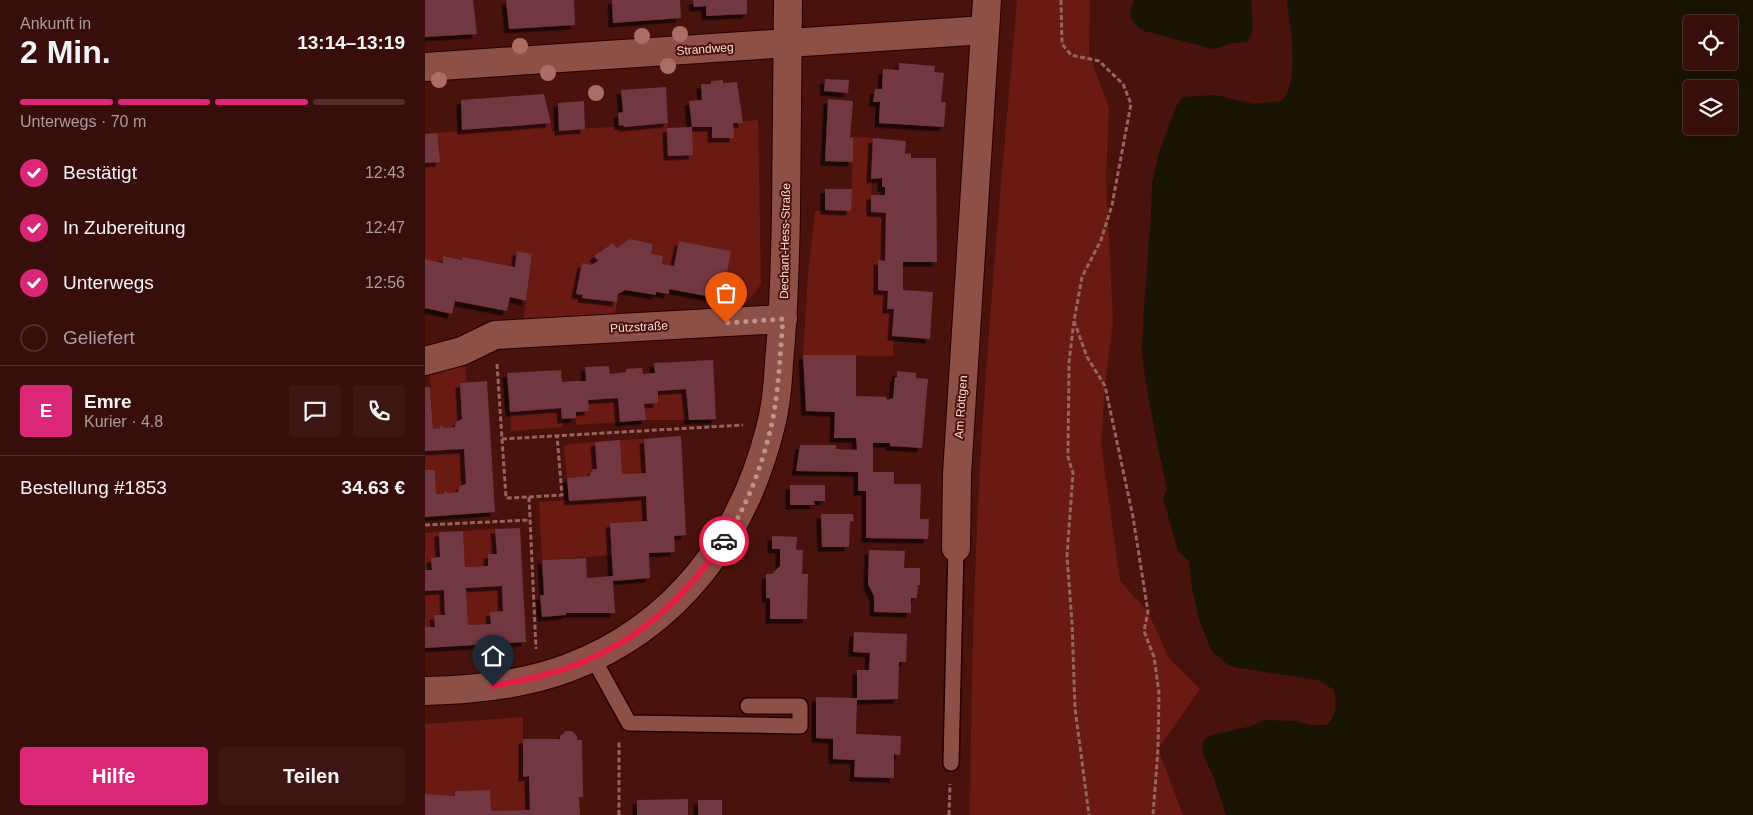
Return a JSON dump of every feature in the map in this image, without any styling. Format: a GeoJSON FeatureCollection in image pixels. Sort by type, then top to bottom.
{"type":"FeatureCollection","features":[{"type":"Feature","properties":{"kind":"street","name":"Dechant-Hess-Straße"},"geometry":{"type":"LineString","coordinates":[[425,691],[493,686],[538,677],[593,658],[623,642],[649,624],[678,599],[704,570],[727,537],[745,502],[759,468],[772,423],[778,375],[783,319],[788,0]]}},
{"type":"Feature","properties":{"kind":"street","name":"Am Röttgen"},"geometry":{"type":"LineString","coordinates":[[956,548],[957,474],[987,0]]}},
{"type":"Feature","properties":{"kind":"street","name":"Strandweg"},"geometry":{"type":"LineString","coordinates":[[425,67],[985,30]]}},
{"type":"Feature","properties":{"kind":"street","name":"Pützstraße"},"geometry":{"type":"LineString","coordinates":[[425,361],[462,351],[495,335],[783,319]]}},
{"type":"Feature","properties":{"kind":"lane","name":"Am Röttgen"},"geometry":{"type":"LineString","coordinates":[[951,763],[956,548]]}},
{"type":"Feature","properties":{"kind":"lane"},"geometry":{"type":"LineString","coordinates":[[593,658],[629,723],[800,726],[800,706],[748,706]]}},
{"type":"Feature","properties":{"kind":"path"},"geometry":{"type":"LineString","coordinates":[[1061,0],[1062,44],[1071,55],[1099,61],[1123,84],[1131,104],[1112,205],[1101,240],[1082,277],[1069,362],[1068,456],[1073,473],[1067,556],[1075,708],[1089,815]]}},
{"type":"Feature","properties":{"kind":"path"},"geometry":{"type":"LineString","coordinates":[[1074,321],[1087,357],[1105,386],[1133,517],[1148,612],[1144,631],[1154,657],[1159,693],[1158,749],[1153,815]]}},
{"type":"Feature","properties":{"kind":"path"},"geometry":{"type":"LineString","coordinates":[[495,335],[506,498],[562,495],[557,436]]}},
{"type":"Feature","properties":{"kind":"path"},"geometry":{"type":"LineString","coordinates":[[502,439],[772,423]]}},
{"type":"Feature","properties":{"kind":"path"},"geometry":{"type":"LineString","coordinates":[[529,497],[538,677]]}},
{"type":"Feature","properties":{"kind":"path"},"geometry":{"type":"LineString","coordinates":[[425,525],[530,520]]}},
{"type":"Feature","properties":{"kind":"path"},"geometry":{"type":"LineString","coordinates":[[619,815],[617,744],[629,723]]}},
{"type":"Feature","properties":{"kind":"path"},"geometry":{"type":"LineString","coordinates":[[949,815],[951,763]]}},
{"type":"Feature","properties":{"kind":"shaded area"},"geometry":{"type":"Polygon","coordinates":[[[1017,0],[1090,0],[1089,53],[1109,108],[1106,176],[1113,321],[1105,386],[1101,443],[1120,581],[1148,612],[1169,658],[1200,689],[1158,749],[1183,815],[970,815],[973,624],[979,482],[1017,0]]]}},
{"type":"Feature","properties":{"kind":"shaded area"},"geometry":{"type":"Polygon","coordinates":[[[1134,0],[1251,0],[1253,30],[1247,42],[1234,43],[1213,49],[1141,30],[1131,19],[1130,11],[1134,0]]]}},
{"type":"Feature","properties":{"kind":"shaded area"},"geometry":{"type":"Polygon","coordinates":[[[1287,0],[1753,0],[1753,815],[1226,815],[1213,776],[1202,752],[1203,741],[1212,735],[1252,726],[1264,720],[1296,721],[1310,725],[1327,725],[1334,713],[1336,700],[1334,690],[1319,680],[1228,665],[1211,650],[1199,619],[1191,583],[1189,561],[1178,551],[1163,498],[1167,489],[1156,438],[1142,354],[1152,183],[1160,149],[1177,105],[1183,97],[1215,95],[1254,104],[1282,101],[1288,92],[1291,80],[1291,38],[1287,0]]]}},
{"type":"Feature","properties":{"kind":"shaded area"},"geometry":{"type":"Polygon","coordinates":[[[758,120],[761,284],[745,303],[722,299],[730,251],[679,241],[674,266],[662,264],[651,254],[653,244],[630,239],[617,248],[613,243],[594,256],[598,261],[592,265],[582,263],[576,294],[583,295],[583,298],[617,302],[615,317],[523,323],[532,254],[517,251],[515,267],[463,257],[462,260],[444,256],[443,263],[425,259],[425,163],[437,133],[551,123],[552,131],[668,123],[667,128],[712,127],[712,138],[733,138],[733,123],[758,120]]]}},
{"type":"Feature","properties":{"kind":"shaded area"},"geometry":{"type":"Polygon","coordinates":[[[853,137],[873,138],[871,212],[886,213],[885,261],[878,261],[878,290],[888,291],[887,309],[894,309],[893,356],[803,355],[808,275],[815,211],[851,211],[853,137]]]}},
{"type":"Feature","properties":{"kind":"shaded area"},"geometry":{"type":"Polygon","coordinates":[[[465,366],[467,382],[460,383],[462,419],[456,422],[455,427],[433,429],[430,375],[439,370],[465,366]]]}},
{"type":"Feature","properties":{"kind":"shaded area"},"geometry":{"type":"Polygon","coordinates":[[[686,389],[689,420],[646,420],[644,404],[658,403],[658,391],[686,389]]]}},
{"type":"Feature","properties":{"kind":"shaded area"},"geometry":{"type":"Polygon","coordinates":[[[618,398],[620,422],[576,425],[576,412],[589,411],[588,400],[618,398]]]}},
{"type":"Feature","properties":{"kind":"shaded area"},"geometry":{"type":"Polygon","coordinates":[[[561,408],[563,427],[511,431],[510,412],[561,408]]]}},
{"type":"Feature","properties":{"kind":"shaded area"},"geometry":{"type":"Polygon","coordinates":[[[644,439],[646,473],[622,474],[620,440],[644,439]]]}},
{"type":"Feature","properties":{"kind":"shaded area"},"geometry":{"type":"Polygon","coordinates":[[[595,442],[597,469],[593,469],[589,476],[567,478],[564,445],[595,442]]]}},
{"type":"Feature","properties":{"kind":"shaded area"},"geometry":{"type":"Polygon","coordinates":[[[464,449],[466,484],[460,486],[458,492],[447,493],[447,491],[444,494],[436,494],[435,470],[425,470],[425,451],[464,449]]]}},
{"type":"Feature","properties":{"kind":"shaded area"},"geometry":{"type":"Polygon","coordinates":[[[646,496],[647,521],[610,523],[612,555],[542,560],[539,502],[646,496]]]}},
{"type":"Feature","properties":{"kind":"shaded area"},"geometry":{"type":"Polygon","coordinates":[[[495,529],[497,554],[488,554],[488,566],[465,567],[463,531],[495,529]]]}},
{"type":"Feature","properties":{"kind":"shaded area"},"geometry":{"type":"Polygon","coordinates":[[[439,532],[440,557],[431,558],[432,570],[425,570],[425,533],[439,532]]]}},
{"type":"Feature","properties":{"kind":"shaded area"},"geometry":{"type":"Polygon","coordinates":[[[502,586],[503,611],[491,612],[491,624],[468,625],[466,588],[502,586]]]}},
{"type":"Feature","properties":{"kind":"shaded area"},"geometry":{"type":"Polygon","coordinates":[[[444,590],[445,615],[434,615],[435,627],[425,627],[425,591],[444,590]]]}},
{"type":"Feature","properties":{"kind":"shaded area"},"geometry":{"type":"Polygon","coordinates":[[[523,717],[523,776],[529,776],[530,810],[491,811],[490,790],[455,791],[455,796],[425,794],[425,724],[523,717]]]}},
{"type":"Feature","properties":{"kind":"building"},"geometry":{"type":"Polygon","coordinates":[[[425,0],[473,0],[477,34],[425,37],[425,0]]]}},
{"type":"Feature","properties":{"kind":"building"},"geometry":{"type":"Polygon","coordinates":[[[506,0],[574,0],[575,25],[509,29],[506,0]]]}},
{"type":"Feature","properties":{"kind":"building"},"geometry":{"type":"Polygon","coordinates":[[[612,0],[680,0],[681,18],[613,23],[612,0]]]}},
{"type":"Feature","properties":{"kind":"building"},"geometry":{"type":"Polygon","coordinates":[[[693,0],[747,0],[747,14],[706,16],[706,6],[694,7],[693,0]]]}},
{"type":"Feature","properties":{"kind":"building"},"geometry":{"type":"Polygon","coordinates":[[[899,63],[935,66],[934,72],[944,73],[941,102],[946,102],[944,127],[879,123],[880,102],[873,102],[875,89],[882,89],[883,69],[899,70],[899,63]]]}},
{"type":"Feature","properties":{"kind":"building"},"geometry":{"type":"Polygon","coordinates":[[[825,79],[849,80],[848,93],[824,91],[825,79]]]}},
{"type":"Feature","properties":{"kind":"building"},"geometry":{"type":"Polygon","coordinates":[[[723,80],[723,83],[737,82],[743,123],[733,123],[734,138],[712,138],[712,127],[692,127],[689,101],[702,100],[701,84],[711,84],[711,81],[723,80]]]}},
{"type":"Feature","properties":{"kind":"building"},"geometry":{"type":"Polygon","coordinates":[[[666,87],[668,123],[619,126],[618,113],[623,112],[621,90],[666,87]]]}},
{"type":"Feature","properties":{"kind":"building"},"geometry":{"type":"Polygon","coordinates":[[[544,94],[551,123],[462,130],[461,100],[544,94]]]}},
{"type":"Feature","properties":{"kind":"building"},"geometry":{"type":"Polygon","coordinates":[[[828,99],[853,101],[850,138],[853,137],[853,162],[825,161],[828,99]]]}},
{"type":"Feature","properties":{"kind":"building"},"geometry":{"type":"Polygon","coordinates":[[[584,101],[585,129],[559,131],[558,103],[584,101]]]}},
{"type":"Feature","properties":{"kind":"building"},"geometry":{"type":"Polygon","coordinates":[[[692,127],[693,155],[668,156],[667,128],[692,127]]]}},
{"type":"Feature","properties":{"kind":"building"},"geometry":{"type":"Polygon","coordinates":[[[437,133],[440,162],[425,163],[425,134],[437,133]]]}},
{"type":"Feature","properties":{"kind":"building"},"geometry":{"type":"Polygon","coordinates":[[[873,138],[906,141],[905,154],[911,153],[911,158],[936,158],[937,262],[903,262],[903,290],[933,292],[930,339],[892,336],[894,309],[887,309],[888,291],[878,290],[878,260],[885,261],[886,213],[871,212],[871,195],[885,195],[885,187],[882,187],[882,178],[871,179],[873,138]]]}},
{"type":"Feature","properties":{"kind":"building"},"geometry":{"type":"Polygon","coordinates":[[[825,189],[852,189],[851,211],[825,210],[825,189]]]}},
{"type":"Feature","properties":{"kind":"building"},"geometry":{"type":"Polygon","coordinates":[[[630,239],[653,244],[651,254],[663,256],[662,264],[674,266],[679,241],[731,251],[722,299],[669,289],[669,294],[656,292],[656,295],[625,290],[618,294],[617,302],[582,298],[583,295],[576,294],[582,263],[592,265],[598,261],[594,256],[613,243],[617,248],[630,239]]]}},
{"type":"Feature","properties":{"kind":"building"},"geometry":{"type":"Polygon","coordinates":[[[517,251],[532,254],[526,301],[510,297],[507,311],[455,301],[452,314],[425,308],[425,259],[443,263],[443,256],[462,260],[463,257],[515,267],[517,251]]]}},
{"type":"Feature","properties":{"kind":"building"},"geometry":{"type":"Polygon","coordinates":[[[803,355],[856,355],[856,396],[886,397],[887,400],[893,398],[897,371],[916,373],[916,378],[928,379],[922,448],[890,446],[890,443],[873,443],[873,472],[894,472],[894,484],[921,484],[920,519],[929,519],[928,539],[866,538],[866,491],[858,491],[858,472],[796,471],[800,445],[836,445],[836,449],[857,450],[856,438],[834,438],[835,412],[806,411],[803,355]]]}},
{"type":"Feature","properties":{"kind":"building"},"geometry":{"type":"Polygon","coordinates":[[[713,360],[716,419],[689,420],[686,389],[658,391],[658,403],[644,404],[646,420],[620,422],[618,398],[588,400],[589,411],[576,412],[576,418],[562,419],[561,408],[510,412],[507,373],[561,370],[562,382],[586,381],[585,367],[609,366],[610,374],[626,372],[626,369],[642,368],[643,374],[655,373],[654,363],[713,360]]]}},
{"type":"Feature","properties":{"kind":"building"},"geometry":{"type":"Polygon","coordinates":[[[487,381],[495,512],[425,517],[425,470],[435,470],[436,494],[444,494],[447,491],[447,493],[458,492],[460,486],[466,484],[464,449],[425,451],[425,387],[430,387],[433,429],[440,428],[440,426],[443,426],[443,428],[455,427],[456,422],[462,419],[460,383],[487,381]]]}},
{"type":"Feature","properties":{"kind":"building"},"geometry":{"type":"Polygon","coordinates":[[[681,436],[686,535],[674,536],[675,552],[649,553],[650,578],[613,581],[615,613],[566,613],[566,615],[542,617],[540,595],[544,595],[542,560],[586,558],[587,578],[613,576],[610,523],[647,521],[646,496],[569,501],[567,478],[589,476],[593,469],[597,469],[595,442],[620,440],[622,474],[646,473],[644,439],[681,436]]]}},
{"type":"Feature","properties":{"kind":"building"},"geometry":{"type":"Polygon","coordinates":[[[790,485],[825,485],[825,501],[814,501],[815,505],[790,505],[790,485]]]}},
{"type":"Feature","properties":{"kind":"building"},"geometry":{"type":"Polygon","coordinates":[[[821,514],[853,514],[854,521],[850,522],[849,547],[822,547],[821,514]]]}},
{"type":"Feature","properties":{"kind":"building"},"geometry":{"type":"Polygon","coordinates":[[[520,528],[526,642],[425,648],[425,627],[435,627],[434,615],[445,615],[444,590],[425,591],[425,570],[432,570],[431,558],[440,557],[439,532],[463,531],[465,567],[488,566],[488,554],[497,554],[495,529],[520,528]],[[502,586],[466,588],[468,625],[491,624],[490,612],[503,611],[502,586]]]}},
{"type":"Feature","properties":{"kind":"building"},"geometry":{"type":"Polygon","coordinates":[[[772,536],[797,537],[796,550],[803,550],[802,574],[808,574],[807,619],[770,619],[770,598],[766,598],[766,574],[772,574],[780,566],[780,549],[772,549],[772,536]]]}},
{"type":"Feature","properties":{"kind":"building"},"geometry":{"type":"Polygon","coordinates":[[[869,550],[905,551],[904,568],[920,568],[920,585],[918,585],[917,598],[911,598],[911,613],[874,612],[874,596],[868,584],[869,550]]]}},
{"type":"Feature","properties":{"kind":"building"},"geometry":{"type":"Polygon","coordinates":[[[854,632],[907,634],[906,662],[899,662],[898,699],[857,700],[856,734],[901,736],[900,755],[894,754],[894,778],[854,777],[855,760],[833,759],[833,739],[816,738],[816,697],[857,698],[857,670],[869,670],[870,653],[853,652],[854,632]]]}},
{"type":"Feature","properties":{"kind":"building"},"geometry":{"type":"Polygon","coordinates":[[[566,731],[572,731],[577,736],[577,740],[582,740],[583,797],[579,797],[580,815],[425,815],[425,794],[455,796],[455,791],[490,790],[491,811],[530,810],[529,776],[523,777],[523,739],[560,739],[560,736],[566,731]]]}},
{"type":"Feature","properties":{"kind":"building"},"geometry":{"type":"Polygon","coordinates":[[[688,799],[688,815],[637,815],[637,800],[688,799]]]}},
{"type":"Feature","properties":{"kind":"building"},"geometry":{"type":"Polygon","coordinates":[[[698,800],[722,800],[722,815],[698,815],[698,800]]]}},
{"type":"Feature","properties":{"kind":"way so far"},"geometry":{"type":"LineString","coordinates":[[724,541],[745,502],[759,468],[772,423],[783,319],[726,323]]}},
{"type":"Feature","properties":{"kind":"route"},"geometry":{"type":"LineString","coordinates":[[493,686],[538,677],[565,669],[593,658],[623,642],[649,624],[678,599],[704,570],[724,541]]}}]}
